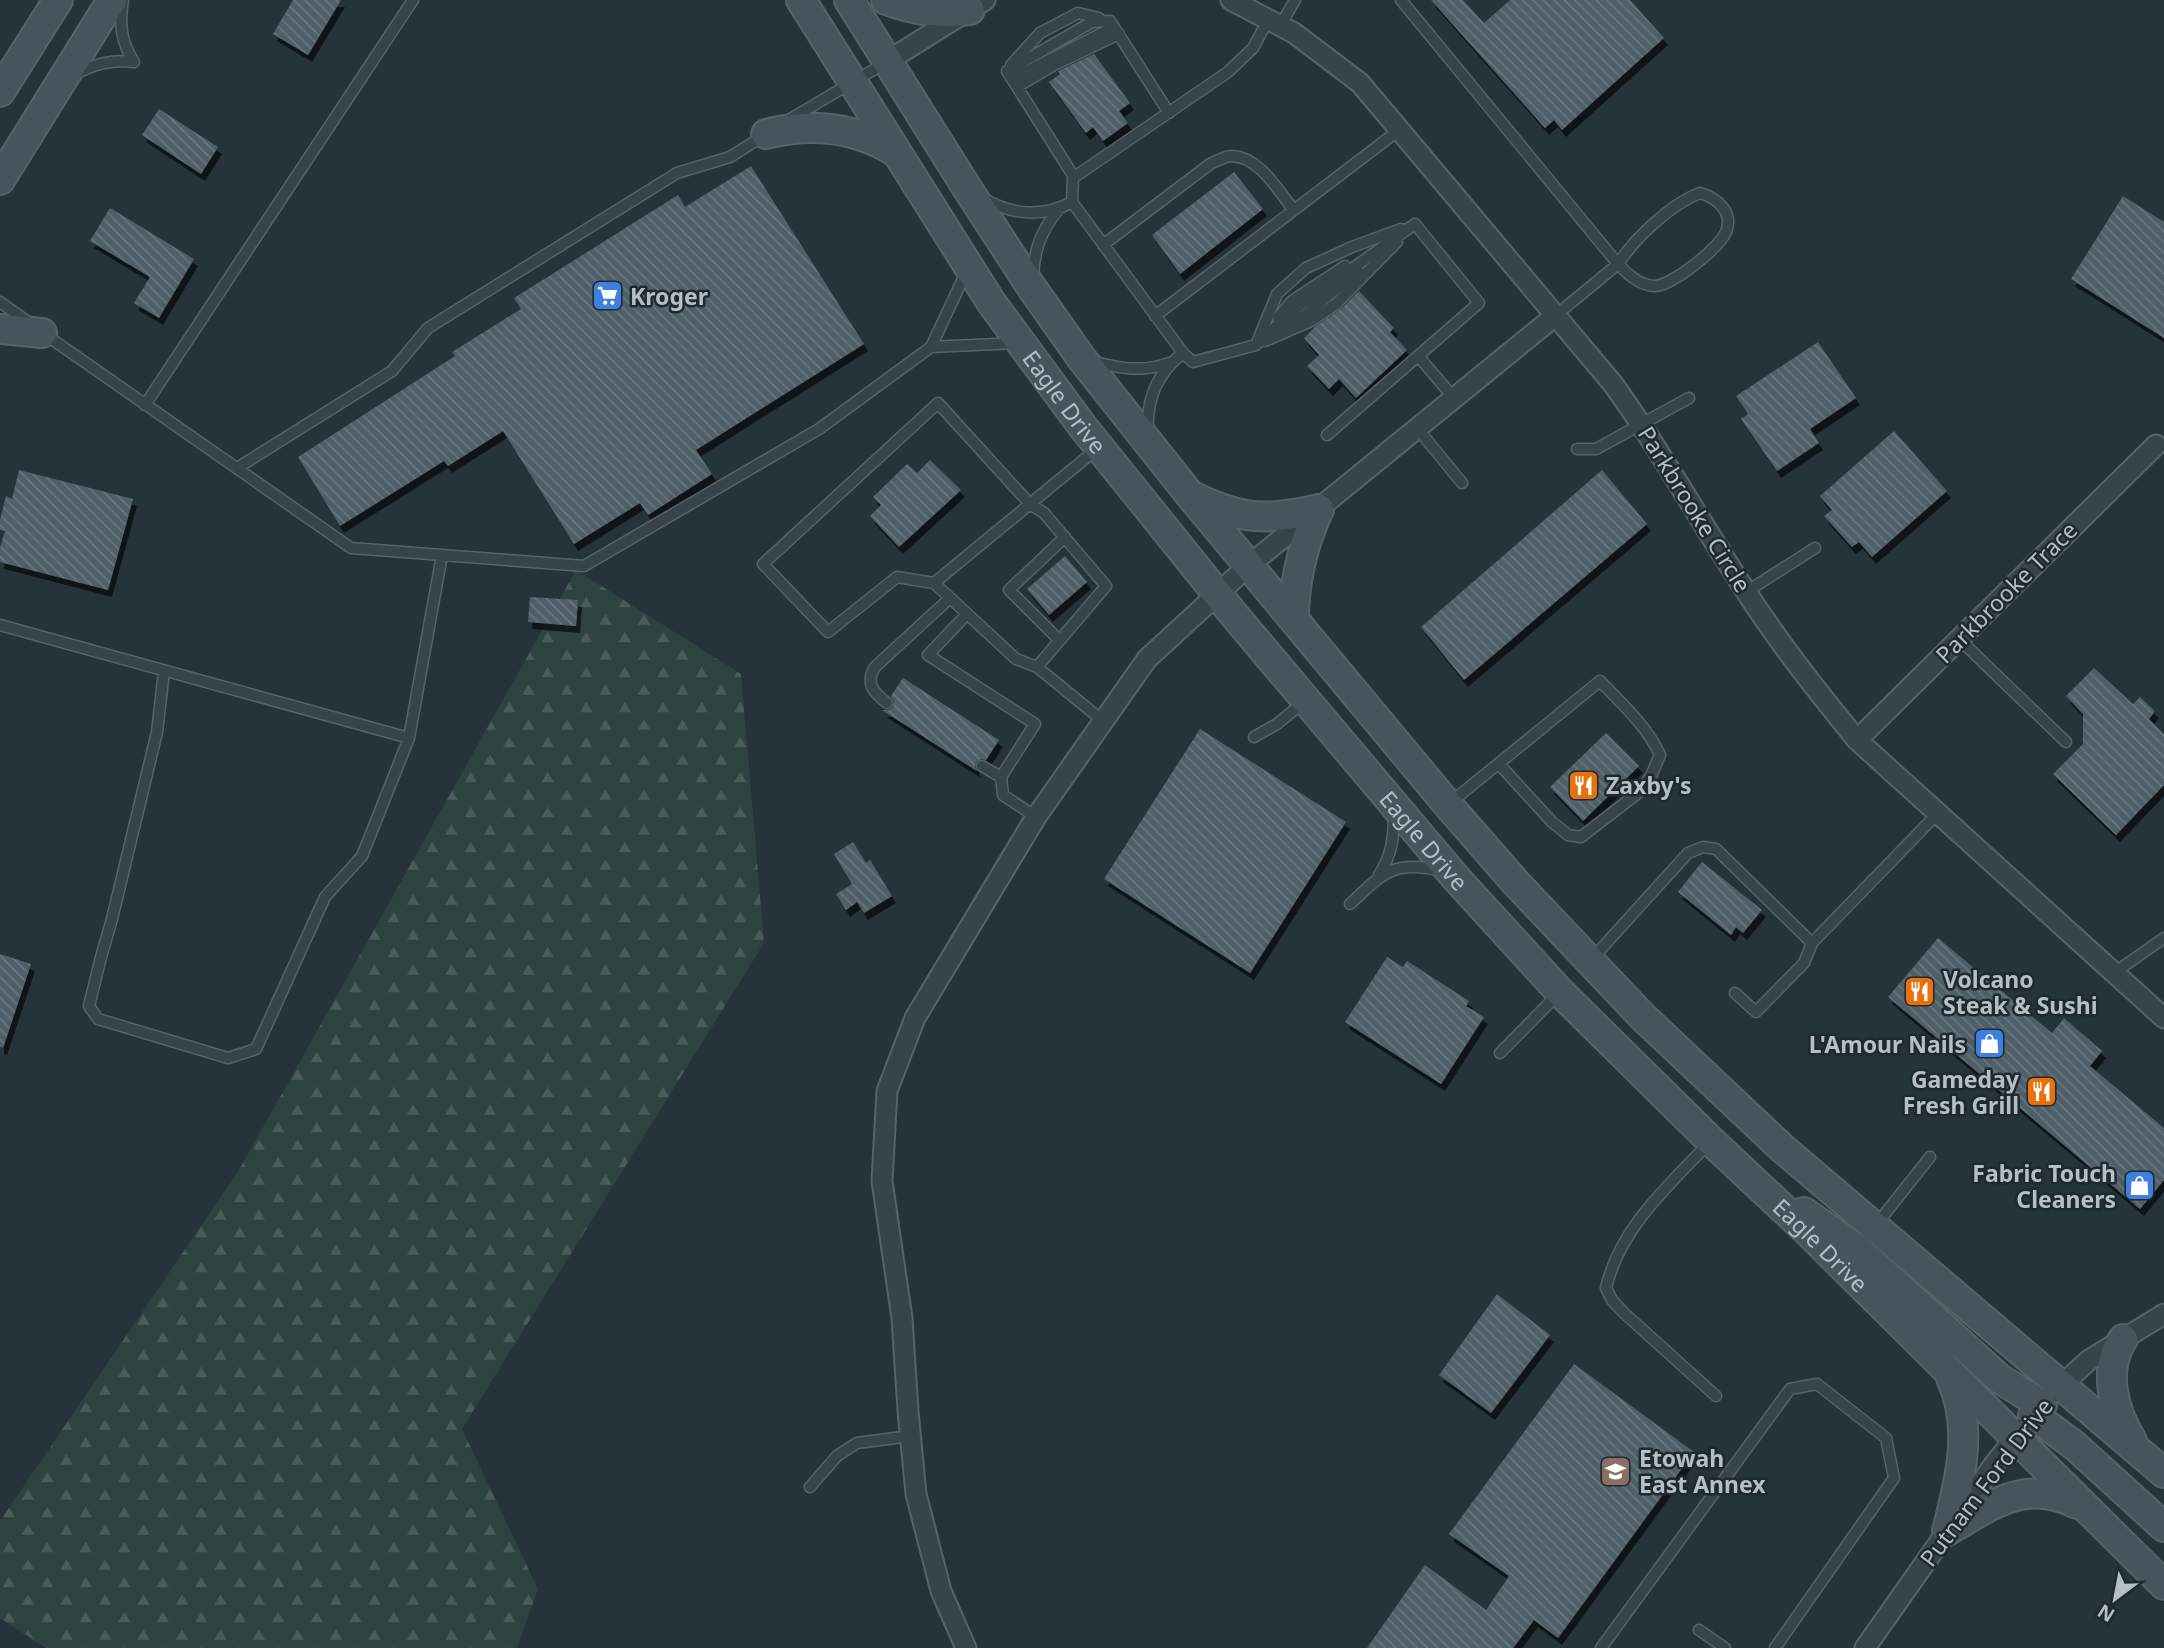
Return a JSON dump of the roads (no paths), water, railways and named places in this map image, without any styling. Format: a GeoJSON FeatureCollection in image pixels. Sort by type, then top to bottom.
{"type":"FeatureCollection","features":[{"type":"Feature","properties":{"kind":"street"},"geometry":{"type":"LineString","coordinates":[[0,92],[58,0]]}},
{"type":"Feature","properties":{"kind":"street"},"geometry":{"type":"LineString","coordinates":[[0,180],[112,0]]}},
{"type":"Feature","properties":{"kind":"street","name":"Eagle Drive"},"geometry":{"type":"LineString","coordinates":[[801,0],[969,267],[1021,343],[1099,447],[1217,594],[1392,804],[1560,992],[2164,1585]]}},
{"type":"Feature","properties":{"kind":"street","name":"Eagle Drive"},"geometry":{"type":"LineString","coordinates":[[849,0],[967,188],[1082,359],[1248,566],[1448,805],[1589,962],[1708,1080],[1873,1228],[2045,1402],[2140,1452],[2164,1472]]}},
{"type":"Feature","properties":{"kind":"street"},"geometry":{"type":"LineString","coordinates":[[886,0],[938,13],[978,5]]}},
{"type":"Feature","properties":{"kind":"street","name":"Parkbrooke Circle"},"geometry":{"type":"LineString","coordinates":[[1231,0],[1294,33],[1360,83],[1613,384],[1642,424],[1746,592],[1815,688],[1857,740],[2164,1018]]}},
{"type":"Feature","properties":{"kind":"street"},"geometry":{"type":"LineString","coordinates":[[886,62],[978,5]]}},
{"type":"Feature","properties":{"kind":"street"},"geometry":{"type":"LineString","coordinates":[[766,134],[787,128],[824,127],[869,138],[896,152]]}},
{"type":"Feature","properties":{"kind":"street"},"geometry":{"type":"LineString","coordinates":[[966,1648],[940,1591],[916,1494],[902,1318],[882,1181],[887,1091],[915,1018],[1036,817],[1147,659],[1248,566],[1555,316]]}},
{"type":"Feature","properties":{"kind":"street"},"geometry":{"type":"LineString","coordinates":[[0,329],[42,333]]}},
{"type":"Feature","properties":{"kind":"street","name":"Parkbrooke Trace"},"geometry":{"type":"LineString","coordinates":[[1857,740],[2155,445]]}},
{"type":"Feature","properties":{"kind":"street"},"geometry":{"type":"LineString","coordinates":[[1190,495],[1234,514],[1261,518],[1319,509]]}},
{"type":"Feature","properties":{"kind":"street"},"geometry":{"type":"LineString","coordinates":[[1294,619],[1301,558],[1319,509]]}},
{"type":"Feature","properties":{"kind":"street"},"geometry":{"type":"LineString","coordinates":[[1759,1186],[1807,1213],[1857,1249],[2000,1379],[2045,1402],[2074,1445],[2164,1527]]}},
{"type":"Feature","properties":{"kind":"street","name":"Putnam Ford Drive"},"geometry":{"type":"LineString","coordinates":[[1865,1648],[1947,1531],[2045,1402],[2089,1360],[2164,1314]]}},
{"type":"Feature","properties":{"kind":"street"},"geometry":{"type":"LineString","coordinates":[[2123,1339],[2114,1359],[2111,1382],[2120,1417],[2130,1439],[2140,1452]]}},
{"type":"Feature","properties":{"kind":"street"},"geometry":{"type":"LineString","coordinates":[[1947,1531],[1964,1450],[1961,1400],[1949,1372]]}},
{"type":"Feature","properties":{"kind":"street"},"geometry":{"type":"LineString","coordinates":[[1947,1531],[1996,1503],[2016,1495],[2035,1492],[2056,1496],[2084,1507]]}},
{"type":"Feature","properties":{"kind":"lane"},"geometry":{"type":"LineString","coordinates":[[59,83],[93,66],[120,61],[134,62],[121,35],[122,0]]}},
{"type":"Feature","properties":{"kind":"lane"},"geometry":{"type":"LineString","coordinates":[[145,405],[413,0]]}},
{"type":"Feature","properties":{"kind":"lane"},"geometry":{"type":"LineString","coordinates":[[1074,177],[1228,72],[1295,0]]}},
{"type":"Feature","properties":{"kind":"lane"},"geometry":{"type":"LineString","coordinates":[[1401,0],[1618,264],[1637,281],[1656,286],[1683,275],[1726,234],[1729,219],[1713,196],[1700,193],[1688,197],[1628,248],[1618,264],[1555,316]]}},
{"type":"Feature","properties":{"kind":"lane"},"geometry":{"type":"LineString","coordinates":[[1012,79],[1040,33],[1078,13],[1114,28],[1169,113]]}},
{"type":"Feature","properties":{"kind":"lane"},"geometry":{"type":"LineString","coordinates":[[1012,79],[1092,22],[1114,28]]}},
{"type":"Feature","properties":{"kind":"lane"},"geometry":{"type":"LineString","coordinates":[[1012,79],[1054,65],[1114,28]]}},
{"type":"Feature","properties":{"kind":"lane"},"geometry":{"type":"LineString","coordinates":[[237,468],[392,371],[428,328],[677,173],[730,157],[886,62]]}},
{"type":"Feature","properties":{"kind":"lane"},"geometry":{"type":"LineString","coordinates":[[1012,79],[1074,177],[1072,202],[1155,316],[1193,362],[1256,345],[1311,321],[1335,304],[1415,224]]}},
{"type":"Feature","properties":{"kind":"lane"},"geometry":{"type":"LineString","coordinates":[[1155,316],[1399,130]]}},
{"type":"Feature","properties":{"kind":"lane"},"geometry":{"type":"LineString","coordinates":[[1103,245],[1210,164],[1230,156],[1246,159],[1261,170],[1294,211]]}},
{"type":"Feature","properties":{"kind":"lane"},"geometry":{"type":"LineString","coordinates":[[967,188],[992,204],[1012,211],[1038,213],[1058,210],[1072,202]]}},
{"type":"Feature","properties":{"kind":"lane"},"geometry":{"type":"LineString","coordinates":[[1032,288],[1035,249],[1041,234],[1058,210]]}},
{"type":"Feature","properties":{"kind":"lane"},"geometry":{"type":"LineString","coordinates":[[1256,345],[1298,307],[1415,224]]}},
{"type":"Feature","properties":{"kind":"lane"},"geometry":{"type":"LineString","coordinates":[[1256,345],[1277,294],[1306,268],[1352,247],[1415,224]]}},
{"type":"Feature","properties":{"kind":"lane"},"geometry":{"type":"LineString","coordinates":[[1326,435],[1479,303],[1415,224]]}},
{"type":"Feature","properties":{"kind":"lane"},"geometry":{"type":"LineString","coordinates":[[0,302],[351,548],[584,566],[819,429],[930,347],[969,267]]}},
{"type":"Feature","properties":{"kind":"lane"},"geometry":{"type":"LineString","coordinates":[[930,347],[1021,343]]}},
{"type":"Feature","properties":{"kind":"lane"},"geometry":{"type":"LineString","coordinates":[[1150,446],[1150,399],[1161,375],[1170,363],[1183,353]]}},
{"type":"Feature","properties":{"kind":"lane"},"geometry":{"type":"LineString","coordinates":[[1419,357],[1454,398]]}},
{"type":"Feature","properties":{"kind":"lane"},"geometry":{"type":"LineString","coordinates":[[1082,359],[1116,368],[1138,370],[1170,363]]}},
{"type":"Feature","properties":{"kind":"lane"},"geometry":{"type":"LineString","coordinates":[[1577,449],[1596,449],[1689,398]]}},
{"type":"Feature","properties":{"kind":"lane"},"geometry":{"type":"LineString","coordinates":[[1037,667],[1107,586],[1044,513],[1030,504],[938,403],[764,564],[828,632],[897,577],[934,583],[1016,659],[1037,667],[1103,721]]}},
{"type":"Feature","properties":{"kind":"lane"},"geometry":{"type":"LineString","coordinates":[[1417,428],[1462,483]]}},
{"type":"Feature","properties":{"kind":"lane"},"geometry":{"type":"LineString","coordinates":[[934,583],[1099,447]]}},
{"type":"Feature","properties":{"kind":"lane"},"geometry":{"type":"LineString","coordinates":[[1059,640],[1009,590],[1065,537]]}},
{"type":"Feature","properties":{"kind":"lane"},"geometry":{"type":"LineString","coordinates":[[1746,592],[1815,548]]}},
{"type":"Feature","properties":{"kind":"lane"},"geometry":{"type":"LineString","coordinates":[[164,671],[156,732],[89,1006],[98,1020],[228,1058],[257,1049],[325,897],[362,856],[409,738],[442,555]]}},
{"type":"Feature","properties":{"kind":"lane"},"geometry":{"type":"LineString","coordinates":[[887,703],[877,695],[871,684],[870,676],[875,667],[950,598]]}},
{"type":"Feature","properties":{"kind":"lane"},"geometry":{"type":"LineString","coordinates":[[967,614],[928,655],[1035,724],[1001,777],[1003,795],[1036,817]]}},
{"type":"Feature","properties":{"kind":"lane"},"geometry":{"type":"LineString","coordinates":[[0,625],[409,738]]}},
{"type":"Feature","properties":{"kind":"lane"},"geometry":{"type":"LineString","coordinates":[[1959,639],[2066,742]]}},
{"type":"Feature","properties":{"kind":"lane"},"geometry":{"type":"LineString","coordinates":[[1448,805],[1600,681],[1636,718],[1654,741],[1660,755],[1651,776],[1638,793],[1581,837],[1568,835],[1552,822],[1499,764]]}},
{"type":"Feature","properties":{"kind":"lane"},"geometry":{"type":"LineString","coordinates":[[1254,737],[1277,724],[1306,701]]}},
{"type":"Feature","properties":{"kind":"lane"},"geometry":{"type":"LineString","coordinates":[[982,766],[1001,777]]}},
{"type":"Feature","properties":{"kind":"lane"},"geometry":{"type":"LineString","coordinates":[[1377,879],[1392,850],[1392,804]]}},
{"type":"Feature","properties":{"kind":"lane"},"geometry":{"type":"LineString","coordinates":[[1735,993],[1756,1012],[1804,964],[1812,943],[1938,813]]}},
{"type":"Feature","properties":{"kind":"lane"},"geometry":{"type":"LineString","coordinates":[[1589,962],[1688,853],[1703,847],[1716,849],[1812,943]]}},
{"type":"Feature","properties":{"kind":"lane"},"geometry":{"type":"LineString","coordinates":[[1350,904],[1377,879],[1394,869],[1416,866],[1442,871],[1455,877]]}},
{"type":"Feature","properties":{"kind":"lane"},"geometry":{"type":"LineString","coordinates":[[2114,973],[2164,938]]}},
{"type":"Feature","properties":{"kind":"lane"},"geometry":{"type":"LineString","coordinates":[[1500,1053],[1560,992]]}},
{"type":"Feature","properties":{"kind":"lane"},"geometry":{"type":"LineString","coordinates":[[1711,1141],[1653,1202],[1632,1229],[1610,1271],[1606,1289],[1624,1313],[1716,1396]]}},
{"type":"Feature","properties":{"kind":"lane"},"geometry":{"type":"LineString","coordinates":[[1873,1228],[1930,1157]]}},
{"type":"Feature","properties":{"kind":"lane"},"geometry":{"type":"LineString","coordinates":[[1601,1648],[1790,1389],[1817,1384],[1886,1438],[1894,1478],[1774,1648]]}},
{"type":"Feature","properties":{"kind":"lane"},"geometry":{"type":"LineString","coordinates":[[810,1487],[837,1456],[857,1443],[910,1436]]}},
{"type":"Feature","properties":{"kind":"lane"},"geometry":{"type":"LineString","coordinates":[[1699,1630],[1725,1648]]}},
{"type":"Feature","properties":{"kind":"place","name":"Kroger"},"geometry":{"type":"Point","coordinates":[607,296]}},
{"type":"Feature","properties":{"kind":"place","name":"Zaxby's"},"geometry":{"type":"Point","coordinates":[1583,785]}},
{"type":"Feature","properties":{"kind":"place","name":"Volcano Steak & Sushi"},"geometry":{"type":"Point","coordinates":[1920,992]}},
{"type":"Feature","properties":{"kind":"place","name":"L'Amour Nails"},"geometry":{"type":"Point","coordinates":[1989,1044]}},
{"type":"Feature","properties":{"kind":"place","name":"Gameday Fresh Grill"},"geometry":{"type":"Point","coordinates":[2042,1092]}},
{"type":"Feature","properties":{"kind":"place","name":"Fabric Touch Cleaners"},"geometry":{"type":"Point","coordinates":[2139,1186]}},
{"type":"Feature","properties":{"kind":"place","name":"Etowah East Annex"},"geometry":{"type":"Point","coordinates":[1616,1471]}}]}
